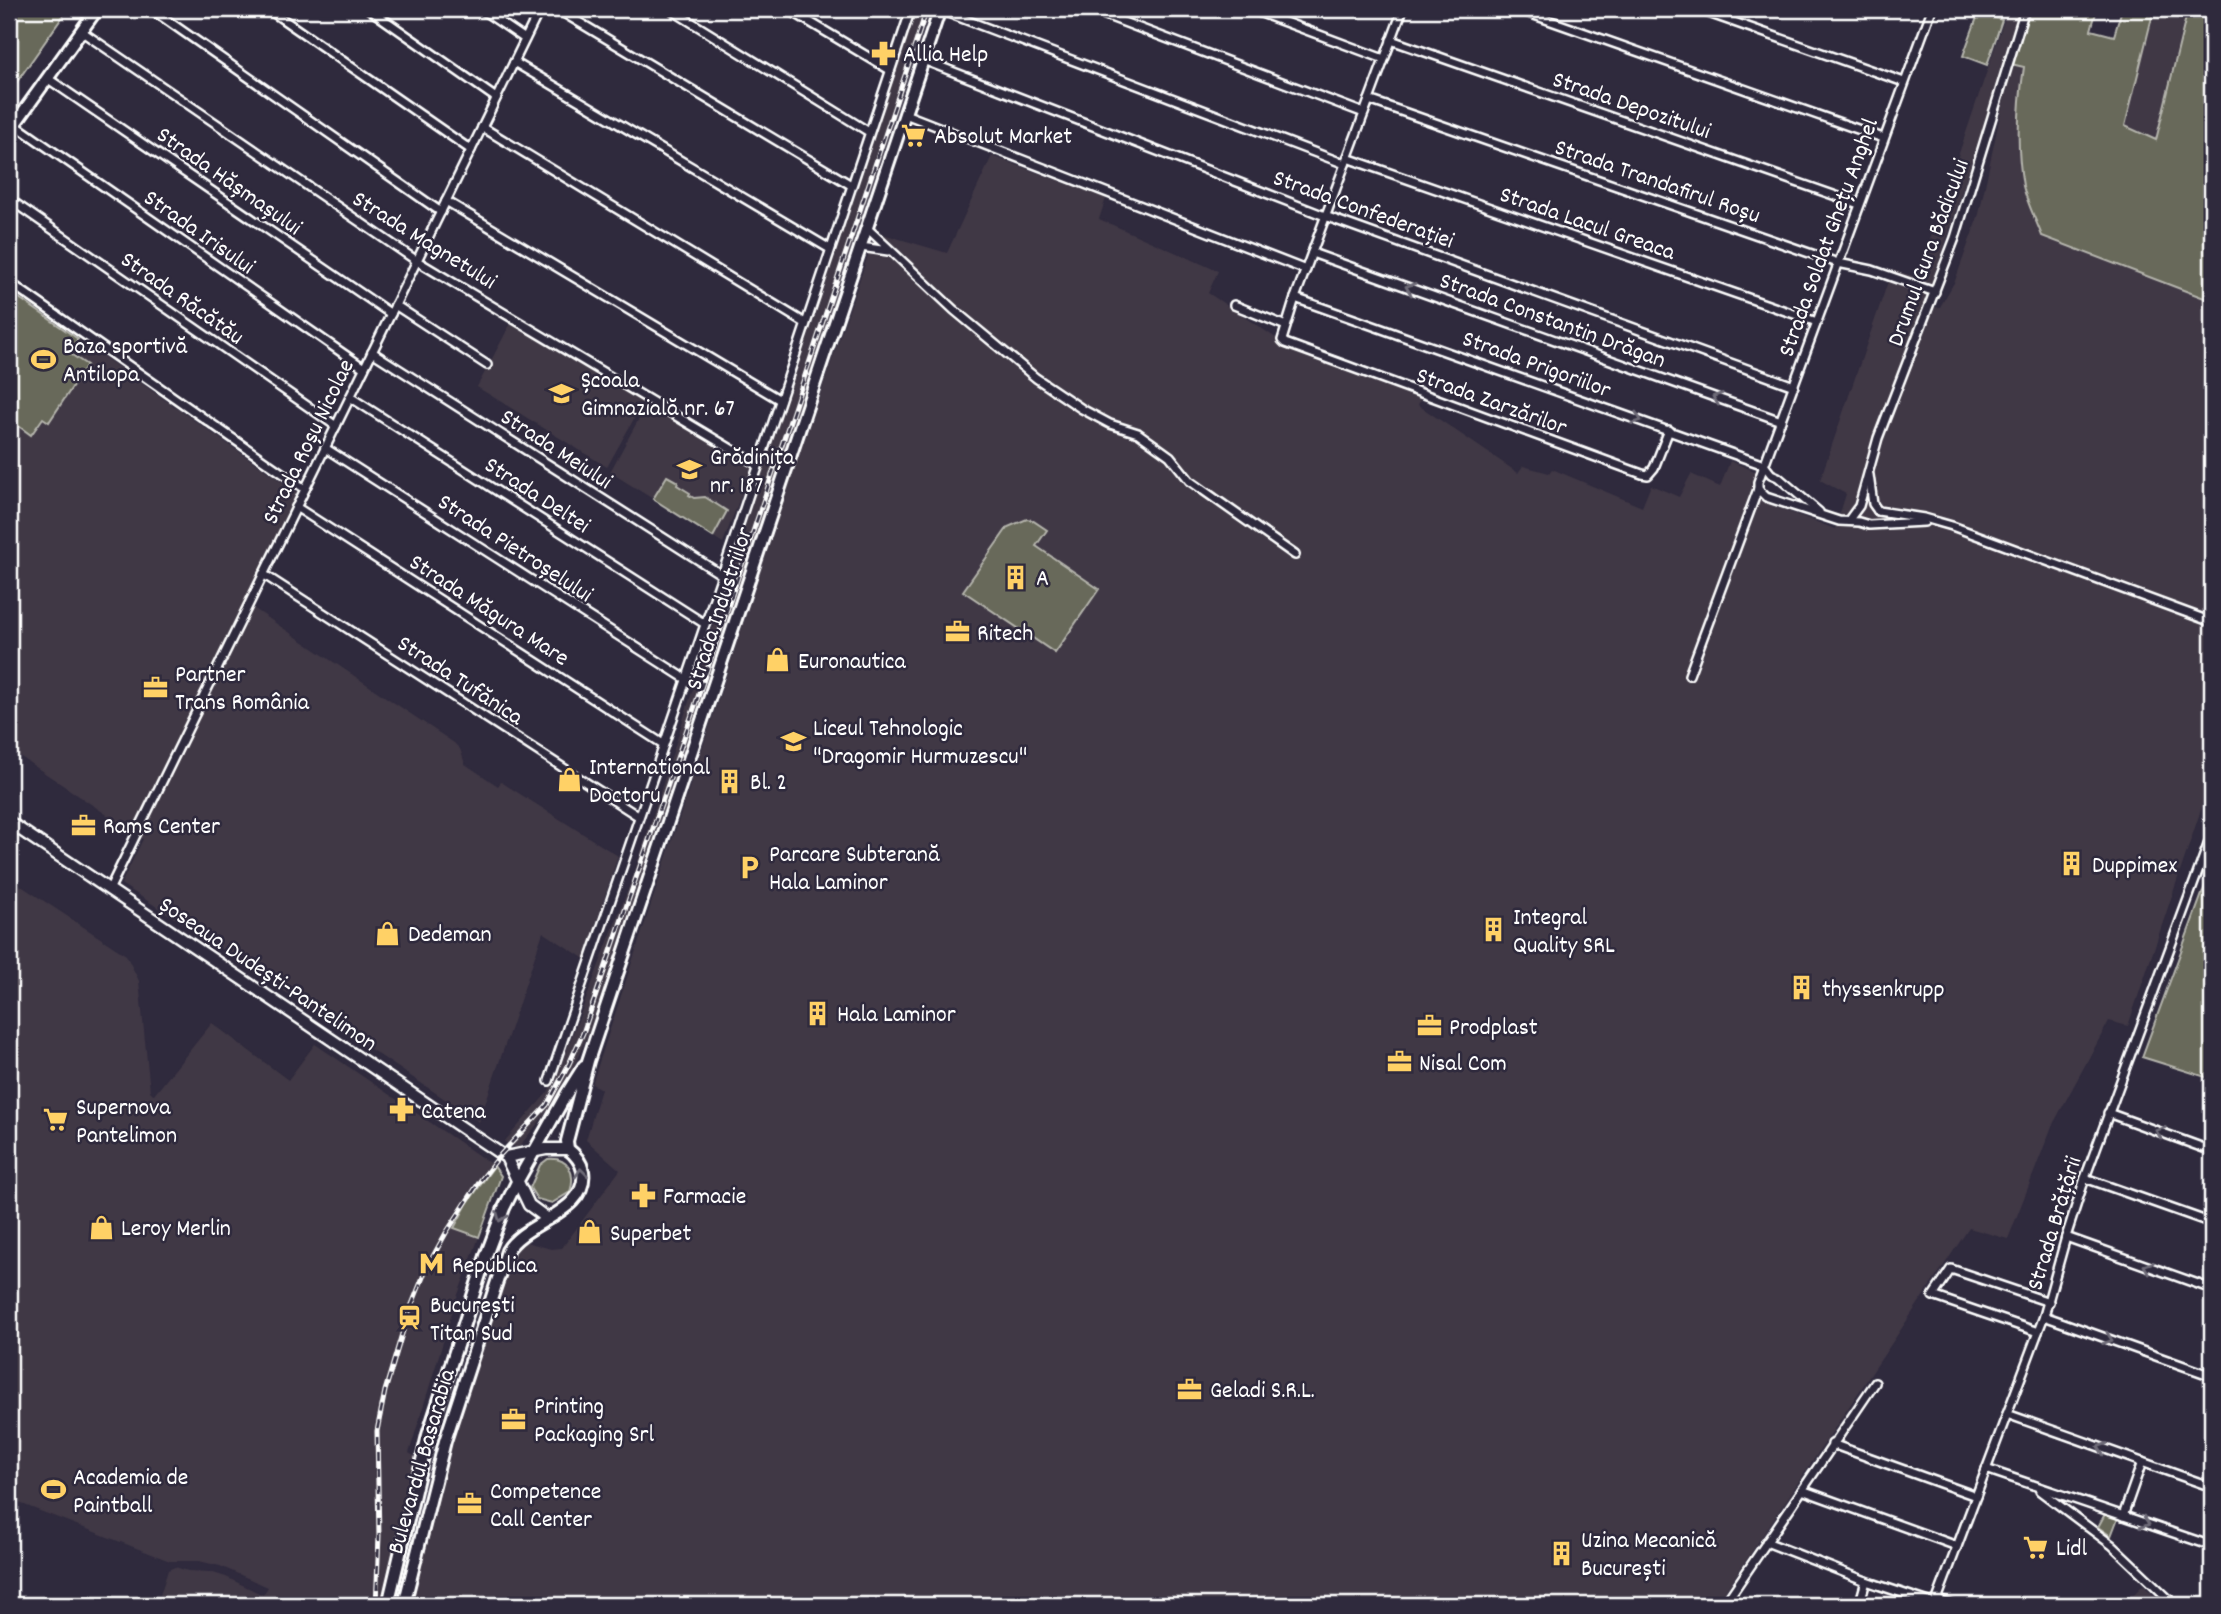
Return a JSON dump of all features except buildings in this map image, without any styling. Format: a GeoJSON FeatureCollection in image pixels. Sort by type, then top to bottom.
{"type":"FeatureCollection","features":[{"type":"Feature","properties":{"kind":"main road"},"geometry":{"type":"LineString","coordinates":[[11,128],[97,9]]}},
{"type":"Feature","properties":{"kind":"main road","name":"Strada Industriilor"},"geometry":{"type":"LineString","coordinates":[[568,1149],[569,1130],[588,1061],[940,10]]}},
{"type":"Feature","properties":{"kind":"main road","name":"Strada Industriilor"},"geometry":{"type":"LineString","coordinates":[[517,1182],[588,1061]]}},
{"type":"Feature","properties":{"kind":"main road","name":"Bulevardul Basarabia"},"geometry":{"type":"LineString","coordinates":[[404,1605],[445,1441],[505,1259],[517,1238],[574,1200],[583,1182],[578,1159],[568,1149]]}},
{"type":"Feature","properties":{"kind":"main road","name":"Bulevardul Basarabia"},"geometry":{"type":"LineString","coordinates":[[388,1605],[433,1418],[487,1253],[517,1182]]}},
{"type":"Feature","properties":{"kind":"street"},"geometry":{"type":"LineString","coordinates":[[151,9],[441,212]]}},
{"type":"Feature","properties":{"kind":"street"},"geometry":{"type":"LineString","coordinates":[[268,9],[471,150]]}},
{"type":"Feature","properties":{"kind":"street"},"geometry":{"type":"LineString","coordinates":[[369,9],[496,98]]}},
{"type":"Feature","properties":{"kind":"street"},"geometry":{"type":"LineString","coordinates":[[481,9],[525,39]]}},
{"type":"Feature","properties":{"kind":"street","name":"Strada Roșu Nicolae"},"geometry":{"type":"LineString","coordinates":[[109,890],[540,9]]}},
{"type":"Feature","properties":{"kind":"street"},"geometry":{"type":"LineString","coordinates":[[557,9],[851,185]]}},
{"type":"Feature","properties":{"kind":"street"},"geometry":{"type":"LineString","coordinates":[[670,9],[869,132]]}},
{"type":"Feature","properties":{"kind":"street"},"geometry":{"type":"LineString","coordinates":[[788,9],[890,70]]}},
{"type":"Feature","properties":{"kind":"street"},"geometry":{"type":"LineString","coordinates":[[549,1081],[911,9]]}},
{"type":"Feature","properties":{"kind":"street"},"geometry":{"type":"LineString","coordinates":[[1089,9],[1364,113]]}},
{"type":"Feature","properties":{"kind":"street"},"geometry":{"type":"LineString","coordinates":[[1251,9],[1384,59]]}},
{"type":"Feature","properties":{"kind":"street"},"geometry":{"type":"LineString","coordinates":[[1234,304],[1286,326],[1403,9]]}},
{"type":"Feature","properties":{"kind":"street"},"geometry":{"type":"LineString","coordinates":[[1517,9],[1883,138]]}},
{"type":"Feature","properties":{"kind":"street"},"geometry":{"type":"LineString","coordinates":[[1698,9],[1904,82]]}},
{"type":"Feature","properties":{"kind":"street","name":"Strada Soldat Ghețu Anghel"},"geometry":{"type":"LineString","coordinates":[[1760,478],[1932,9]]}},
{"type":"Feature","properties":{"kind":"street","name":"Drumul Gura Bădicului"},"geometry":{"type":"LineString","coordinates":[[1848,521],[1857,509],[1878,438],[1955,238],[2025,9]]}},
{"type":"Feature","properties":{"kind":"street","name":"Strada Lacul Greaca"},"geometry":{"type":"LineString","coordinates":[[940,10],[1346,161],[1817,322]]}},
{"type":"Feature","properties":{"kind":"street","name":"Strada Magnetului"},"geometry":{"type":"LineString","coordinates":[[81,31],[417,261],[758,465]]}},
{"type":"Feature","properties":{"kind":"street","name":"Strada Depozitului"},"geometry":{"type":"LineString","coordinates":[[1391,40],[1859,204]]}},
{"type":"Feature","properties":{"kind":"street","name":"Strada Confederației"},"geometry":{"type":"LineString","coordinates":[[923,60],[1325,216],[1794,386]]}},
{"type":"Feature","properties":{"kind":"street"},"geometry":{"type":"LineString","coordinates":[[514,62],[830,249]]}},
{"type":"Feature","properties":{"kind":"street","name":"Strada Hășmașului"},"geometry":{"type":"LineString","coordinates":[[47,78],[391,314]]}},
{"type":"Feature","properties":{"kind":"street","name":"Strada Trandafirul Roșu"},"geometry":{"type":"LineString","coordinates":[[1369,100],[1838,263],[1860,267],[1935,292]]}},
{"type":"Feature","properties":{"kind":"street"},"geometry":{"type":"LineString","coordinates":[[905,114],[1306,270]]}},
{"type":"Feature","properties":{"kind":"street"},"geometry":{"type":"LineString","coordinates":[[482,127],[805,323]]}},
{"type":"Feature","properties":{"kind":"street","name":"Strada Irisului"},"geometry":{"type":"LineString","coordinates":[[11,128],[364,368]]}},
{"type":"Feature","properties":{"kind":"street","name":"Strada Răcătău"},"geometry":{"type":"LineString","coordinates":[[9,199],[336,426]]}},
{"type":"Feature","properties":{"kind":"street"},"geometry":{"type":"LineString","coordinates":[[446,201],[780,400]]}},
{"type":"Feature","properties":{"kind":"street"},"geometry":{"type":"LineString","coordinates":[[867,228],[954,310],[1036,378],[1110,424],[1138,433],[1170,456],[1190,481],[1295,555]]}},
{"type":"Feature","properties":{"kind":"street"},"geometry":{"type":"LineString","coordinates":[[861,247],[889,251]]}},
{"type":"Feature","properties":{"kind":"street","name":"Strada Constantin Drăgan"},"geometry":{"type":"LineString","coordinates":[[1312,253],[1781,421]]}},
{"type":"Feature","properties":{"kind":"street"},"geometry":{"type":"LineString","coordinates":[[9,282],[305,489]]}},
{"type":"Feature","properties":{"kind":"street","name":"Strada Prigoriilor"},"geometry":{"type":"LineString","coordinates":[[1296,298],[1764,465]]}},
{"type":"Feature","properties":{"kind":"street"},"geometry":{"type":"LineString","coordinates":[[395,305],[487,365]]}},
{"type":"Feature","properties":{"kind":"street","name":"Strada Zarzărilor"},"geometry":{"type":"LineString","coordinates":[[1286,326],[1282,340],[1285,343],[1642,474],[1648,475],[1654,468],[1669,430]]}},
{"type":"Feature","properties":{"kind":"street","name":"Strada Meiului"},"geometry":{"type":"LineString","coordinates":[[372,352],[722,575]]}},
{"type":"Feature","properties":{"kind":"street","name":"Strada Deltei"},"geometry":{"type":"LineString","coordinates":[[350,397],[705,624]]}},
{"type":"Feature","properties":{"kind":"street","name":"Strada Pietroșelului"},"geometry":{"type":"LineString","coordinates":[[325,448],[686,679]]}},
{"type":"Feature","properties":{"kind":"street"},"geometry":{"type":"LineString","coordinates":[[1764,465],[1771,474],[1823,515]]}},
{"type":"Feature","properties":{"kind":"street"},"geometry":{"type":"LineString","coordinates":[[1869,470],[1877,518],[1872,524]]}},
{"type":"Feature","properties":{"kind":"street"},"geometry":{"type":"LineString","coordinates":[[1689,675],[1760,478],[1771,474]]}},
{"type":"Feature","properties":{"kind":"street"},"geometry":{"type":"LineString","coordinates":[[1770,498],[1780,492],[1781,481]]}},
{"type":"Feature","properties":{"kind":"street"},"geometry":{"type":"LineString","coordinates":[[1758,489],[1763,496],[1839,521],[1865,525],[1936,522]]}},
{"type":"Feature","properties":{"kind":"street"},"geometry":{"type":"LineString","coordinates":[[1859,522],[1857,509],[1866,502],[1875,507],[1936,522],[2212,624]]}},
{"type":"Feature","properties":{"kind":"street","name":"Strada Măgura Mare"},"geometry":{"type":"LineString","coordinates":[[296,507],[663,744]]}},
{"type":"Feature","properties":{"kind":"street","name":"Strada Tufănica"},"geometry":{"type":"LineString","coordinates":[[263,574],[638,816]]}},
{"type":"Feature","properties":{"kind":"street","name":"Șoseaua Dudești-Pantelimon"},"geometry":{"type":"LineString","coordinates":[[9,822],[506,1157]]}},
{"type":"Feature","properties":{"kind":"street","name":"Strada Brățării"},"geometry":{"type":"LineString","coordinates":[[1935,1603],[2044,1317],[2085,1178],[2212,834]]}},
{"type":"Feature","properties":{"kind":"street","name":"Strada Brățării"},"geometry":{"type":"LineString","coordinates":[[2206,851],[2212,840]]}},
{"type":"Feature","properties":{"kind":"street"},"geometry":{"type":"LineString","coordinates":[[2108,1113],[2212,1151]]}},
{"type":"Feature","properties":{"kind":"street"},"geometry":{"type":"LineString","coordinates":[[548,1219],[529,1205],[506,1157],[557,1148],[568,1149]]}},
{"type":"Feature","properties":{"kind":"street"},"geometry":{"type":"LineString","coordinates":[[2085,1178],[2212,1223]]}},
{"type":"Feature","properties":{"kind":"street"},"geometry":{"type":"LineString","coordinates":[[2066,1237],[2212,1289]]}},
{"type":"Feature","properties":{"kind":"street"},"geometry":{"type":"LineString","coordinates":[[2038,1332],[1933,1296],[1951,1269],[2049,1302]]}},
{"type":"Feature","properties":{"kind":"street"},"geometry":{"type":"LineString","coordinates":[[2044,1317],[2212,1376]]}},
{"type":"Feature","properties":{"kind":"street"},"geometry":{"type":"LineString","coordinates":[[1724,1605],[1875,1382]]}},
{"type":"Feature","properties":{"kind":"street"},"geometry":{"type":"LineString","coordinates":[[2007,1414],[2212,1487]]}},
{"type":"Feature","properties":{"kind":"street"},"geometry":{"type":"LineString","coordinates":[[1832,1444],[1976,1496]]}},
{"type":"Feature","properties":{"kind":"street"},"geometry":{"type":"LineString","coordinates":[[2123,1516],[2142,1462]]}},
{"type":"Feature","properties":{"kind":"street"},"geometry":{"type":"LineString","coordinates":[[1986,1469],[2212,1546]]}},
{"type":"Feature","properties":{"kind":"street"},"geometry":{"type":"LineString","coordinates":[[2034,1486],[2112,1545],[2175,1605]]}},
{"type":"Feature","properties":{"kind":"street"},"geometry":{"type":"LineString","coordinates":[[1802,1490],[1957,1546]]}},
{"type":"Feature","properties":{"kind":"street"},"geometry":{"type":"LineString","coordinates":[[1766,1542],[1866,1581],[1935,1603],[1953,1605]]}},
{"type":"Feature","properties":{"kind":"street"},"geometry":{"type":"LineString","coordinates":[[1863,1605],[1862,1595],[1866,1581]]}},
{"type":"Feature","properties":{"kind":"shaded area"},"geometry":{"type":"Polygon","coordinates":[[[916,9],[930,9],[595,1020],[560,1096],[518,1148],[504,1142],[548,1092],[636,868],[784,403],[916,9]]]}},
{"type":"Feature","properties":{"kind":"shaded area"},"geometry":{"type":"Polygon","coordinates":[[[2008,9],[2021,9],[1924,309],[1940,307],[1955,281],[1979,214],[2011,64],[2024,67],[2020,97],[2020,156],[2024,187],[2042,236],[2212,301],[2212,777],[2128,1026],[2109,1021],[2052,1126],[2008,1239],[1969,1228],[1716,1605],[408,1605],[455,1426],[519,1240],[551,1249],[562,1248],[620,1170],[586,1140],[601,1089],[592,1084],[785,496],[876,232],[947,253],[992,156],[1106,198],[1099,219],[1218,271],[1208,293],[1283,345],[1318,361],[1421,398],[1418,405],[1518,473],[1523,466],[1549,473],[1552,469],[1642,507],[1651,485],[1679,497],[1691,474],[1720,487],[1730,461],[1757,472],[1750,497],[1835,529],[1846,494],[1820,480],[1892,270],[1917,277],[2008,9]]]}},
{"type":"Feature","properties":{"kind":"shaded area"},"geometry":{"type":"Polygon","coordinates":[[[2154,9],[2188,9],[2156,140],[2125,126],[2154,9]]]}},
{"type":"Feature","properties":{"kind":"shaded area","name":"Școala Gimnazială nr. 67"},"geometry":{"type":"Polygon","coordinates":[[[513,319],[645,399],[607,467],[477,387],[513,319]]]}},
{"type":"Feature","properties":{"kind":"shaded area"},"geometry":{"type":"Polygon","coordinates":[[[78,339],[298,493],[244,602],[454,743],[460,749],[465,764],[498,786],[501,782],[618,856],[585,959],[543,932],[479,1122],[121,884],[143,839],[9,749],[9,419],[30,435],[43,418],[49,422],[87,365],[69,353],[78,339]]]}},
{"type":"Feature","properties":{"kind":"shaded area"},"geometry":{"type":"Polygon","coordinates":[[[648,402],[753,464],[723,543],[610,472],[648,402]]]}},
{"type":"Feature","properties":{"kind":"shaded area"},"geometry":{"type":"Polygon","coordinates":[[[9,878],[126,955],[139,981],[150,1091],[154,1095],[212,1023],[288,1080],[315,1044],[494,1166],[467,1204],[455,1228],[479,1237],[456,1300],[409,1453],[417,1458],[386,1605],[157,1605],[168,1570],[175,1567],[226,1577],[263,1595],[268,1587],[220,1566],[199,1561],[170,1561],[9,1499],[9,878]]]}},
{"type":"Feature","properties":{"kind":"shaded area"},"geometry":{"type":"Polygon","coordinates":[[[2143,1585],[2164,1605],[2123,1605],[2143,1585]]]}},
{"type":"Feature","properties":{"kind":"green space"},"geometry":{"type":"Polygon","coordinates":[[[9,9],[68,9],[9,93],[9,9]]]}},
{"type":"Feature","properties":{"kind":"green space"},"geometry":{"type":"Polygon","coordinates":[[[2030,9],[2097,9],[2091,30],[2114,36],[2122,9],[2154,9],[2125,126],[2156,140],[2188,9],[2212,9],[2212,301],[2042,236],[2023,186],[2019,156],[2020,96],[2024,67],[2011,64],[2030,9]]]}},
{"type":"Feature","properties":{"kind":"green space"},"geometry":{"type":"Polygon","coordinates":[[[1979,12],[2002,20],[1987,65],[1963,56],[1979,12]]]}},
{"type":"Feature","properties":{"kind":"green space","name":"Baza sportivă Antilopa"},"geometry":{"type":"Polygon","coordinates":[[[9,291],[78,339],[69,353],[87,365],[49,422],[43,418],[31,435],[9,419],[9,291]]]}},
{"type":"Feature","properties":{"kind":"green space"},"geometry":{"type":"Polygon","coordinates":[[[667,476],[678,482],[677,485],[694,498],[705,497],[727,511],[713,537],[653,499],[667,476]]]}},
{"type":"Feature","properties":{"kind":"green space"},"geometry":{"type":"Polygon","coordinates":[[[1027,519],[1047,530],[1036,546],[1099,589],[1055,653],[963,591],[1008,527],[1027,519]]]}},
{"type":"Feature","properties":{"kind":"green space"},"geometry":{"type":"Polygon","coordinates":[[[2212,867],[2212,1079],[2142,1057],[2212,867]]]}},
{"type":"Feature","properties":{"kind":"green space"},"geometry":{"type":"Polygon","coordinates":[[[548,1159],[566,1164],[572,1179],[570,1192],[552,1203],[537,1199],[530,1188],[540,1165],[548,1159]]]}},
{"type":"Feature","properties":{"kind":"green space"},"geometry":{"type":"Polygon","coordinates":[[[494,1166],[501,1176],[479,1237],[454,1228],[467,1204],[494,1166]]]}},
{"type":"Feature","properties":{"kind":"green space"},"geometry":{"type":"Polygon","coordinates":[[[2105,1514],[2118,1518],[2111,1536],[2098,1527],[2105,1514]]]}},
{"type":"Feature","properties":{"kind":"railway"},"geometry":{"type":"LineString","coordinates":[[376,1605],[379,1536],[377,1431],[385,1391],[407,1317],[427,1267],[446,1233],[501,1154],[547,1105],[583,1033],[927,9]]}},
{"type":"Feature","properties":{"kind":"place","name":"Allia Help"},"geometry":{"type":"Point","coordinates":[883,53]}},
{"type":"Feature","properties":{"kind":"place","name":"Absolut Market"},"geometry":{"type":"Point","coordinates":[914,135]}},
{"type":"Feature","properties":{"kind":"place","name":"Baza sportivă Antilopa"},"geometry":{"type":"Point","coordinates":[43,359]}},
{"type":"Feature","properties":{"kind":"place","name":"Școala Gimnazială nr. 67"},"geometry":{"type":"Point","coordinates":[561,393]}},
{"type":"Feature","properties":{"kind":"place","name":"Grădinița nr. 187"},"geometry":{"type":"Point","coordinates":[690,470]}},
{"type":"Feature","properties":{"kind":"place","name":"A"},"geometry":{"type":"Point","coordinates":[1016,577]}},
{"type":"Feature","properties":{"kind":"place","name":"Ritech"},"geometry":{"type":"Point","coordinates":[957,632]}},
{"type":"Feature","properties":{"kind":"place","name":"Euronautica"},"geometry":{"type":"Point","coordinates":[778,660]}},
{"type":"Feature","properties":{"kind":"place","name":"Partner Trans România"},"geometry":{"type":"Point","coordinates":[155,687]}},
{"type":"Feature","properties":{"kind":"place","name":"Liceul Tehnologic \"Dragomir Hurmuzescu\""},"geometry":{"type":"Point","coordinates":[793,741]}},
{"type":"Feature","properties":{"kind":"place","name":"International Doctoru"},"geometry":{"type":"Point","coordinates":[569,780]}},
{"type":"Feature","properties":{"kind":"place","name":"Bl. 2"},"geometry":{"type":"Point","coordinates":[730,781]}},
{"type":"Feature","properties":{"kind":"place","name":"Rams Center"},"geometry":{"type":"Point","coordinates":[83,825]}},
{"type":"Feature","properties":{"kind":"place","name":"Duppimex"},"geometry":{"type":"Point","coordinates":[2072,864]}},
{"type":"Feature","properties":{"kind":"place","name":"Parcare Subterană Hala Laminor"},"geometry":{"type":"Point","coordinates":[749,867]}},
{"type":"Feature","properties":{"kind":"place","name":"Integral Quality SRL"},"geometry":{"type":"Point","coordinates":[1493,930]}},
{"type":"Feature","properties":{"kind":"place","name":"Dedeman"},"geometry":{"type":"Point","coordinates":[388,933]}},
{"type":"Feature","properties":{"kind":"place","name":"thyssenkrupp"},"geometry":{"type":"Point","coordinates":[1802,988]}},
{"type":"Feature","properties":{"kind":"place","name":"Hala Laminor"},"geometry":{"type":"Point","coordinates":[817,1013]}},
{"type":"Feature","properties":{"kind":"place","name":"Prodplast"},"geometry":{"type":"Point","coordinates":[1429,1026]}},
{"type":"Feature","properties":{"kind":"place","name":"Nisal Com"},"geometry":{"type":"Point","coordinates":[1399,1062]}},
{"type":"Feature","properties":{"kind":"place","name":"Catena"},"geometry":{"type":"Point","coordinates":[401,1110]}},
{"type":"Feature","properties":{"kind":"place","name":"Supernova Pantelimon"},"geometry":{"type":"Point","coordinates":[56,1120]}},
{"type":"Feature","properties":{"kind":"place","name":"Farmacie"},"geometry":{"type":"Point","coordinates":[643,1195]}},
{"type":"Feature","properties":{"kind":"place","name":"Leroy Merlin"},"geometry":{"type":"Point","coordinates":[101,1227]}},
{"type":"Feature","properties":{"kind":"place","name":"Superbet"},"geometry":{"type":"Point","coordinates":[590,1232]}},
{"type":"Feature","properties":{"kind":"place","name":"Republica"},"geometry":{"type":"Point","coordinates":[432,1264]}},
{"type":"Feature","properties":{"kind":"place","name":"București Titan Sud"},"geometry":{"type":"Point","coordinates":[410,1318]}},
{"type":"Feature","properties":{"kind":"place","name":"Geladi S.R.L."},"geometry":{"type":"Point","coordinates":[1190,1389]}},
{"type":"Feature","properties":{"kind":"place","name":"Printing Packaging Srl"},"geometry":{"type":"Point","coordinates":[514,1419]}},
{"type":"Feature","properties":{"kind":"place","name":"Academia de Paintball"},"geometry":{"type":"Point","coordinates":[53,1490]}},
{"type":"Feature","properties":{"kind":"place","name":"Competence Call Center"},"geometry":{"type":"Point","coordinates":[470,1504]}},
{"type":"Feature","properties":{"kind":"place","name":"Lidl"},"geometry":{"type":"Point","coordinates":[2036,1547]}},
{"type":"Feature","properties":{"kind":"place","name":"Uzina Mecanică București"},"geometry":{"type":"Point","coordinates":[1561,1553]}}]}
